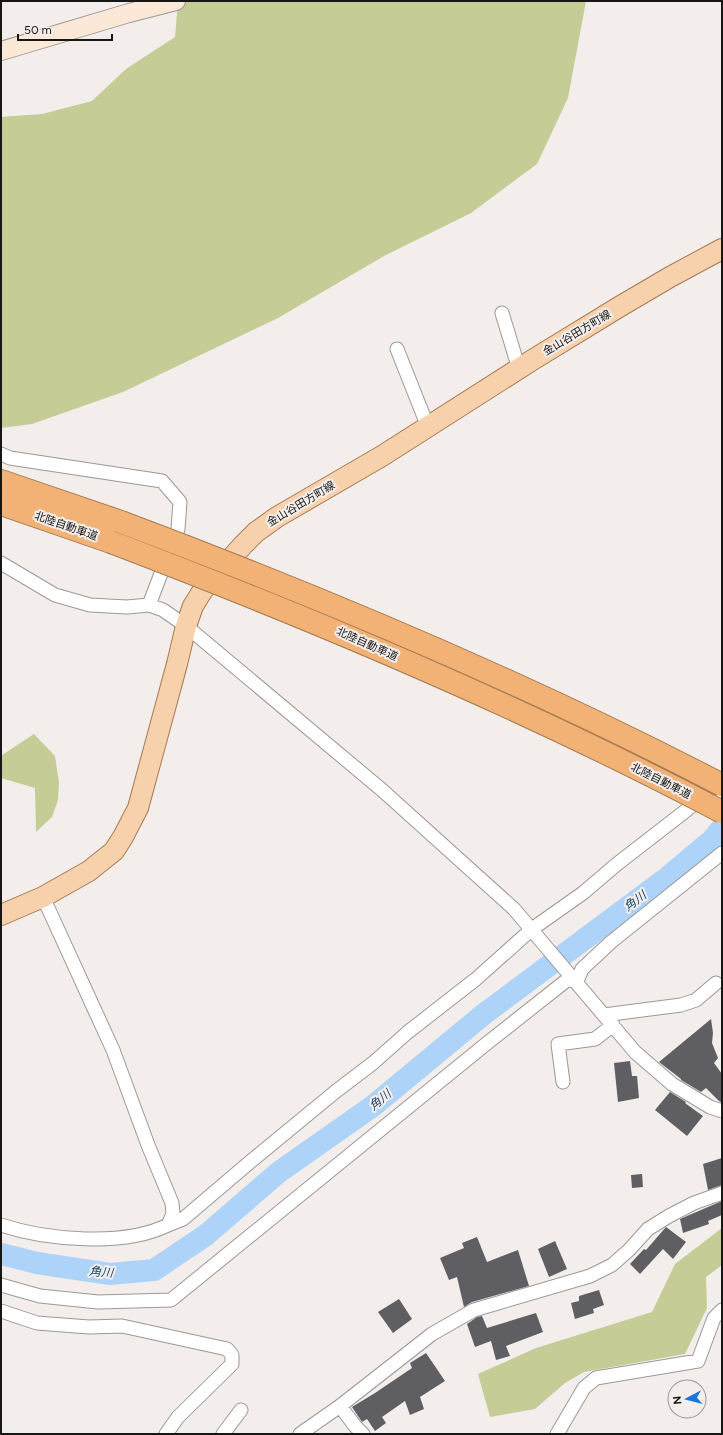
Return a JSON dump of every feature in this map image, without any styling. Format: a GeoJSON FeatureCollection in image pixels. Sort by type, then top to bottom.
{"type":"FeatureCollection","features":[{"type":"Feature","properties":{"kind":"highway","name":"北陸自動車道"},"geometry":{"type":"LineString","coordinates":[[1,481],[121,522],[331,604],[475,666],[722,785]]}},
{"type":"Feature","properties":{"kind":"highway","name":"北陸自動車道"},"geometry":{"type":"LineString","coordinates":[[1,504],[111,542],[232,588],[308,619],[457,683],[636,768],[722,812]]}},
{"type":"Feature","properties":{"kind":"highway"},"geometry":{"type":"LineString","coordinates":[[1,509],[77,530]]}},
{"type":"Feature","properties":{"kind":"main road","name":"金山谷田方町線"},"geometry":{"type":"LineString","coordinates":[[1,915],[43,897],[89,871],[114,851],[138,808],[186,626],[193,606],[203,590],[256,532],[277,517],[382,456],[519,369],[663,281],[722,249]]}},
{"type":"Feature","properties":{"kind":"street"},"geometry":{"type":"LineString","coordinates":[[1,51],[129,13],[176,1]]}},
{"type":"Feature","properties":{"kind":"street"},"geometry":{"type":"LineString","coordinates":[[502,313],[519,369]]}},
{"type":"Feature","properties":{"kind":"street"},"geometry":{"type":"LineString","coordinates":[[398,349],[428,427]]}},
{"type":"Feature","properties":{"kind":"street"},"geometry":{"type":"LineString","coordinates":[[1,454],[10,458],[162,481],[180,502],[178,529],[149,605]]}},
{"type":"Feature","properties":{"kind":"street"},"geometry":{"type":"LineString","coordinates":[[1,563],[55,595],[90,605],[127,607],[149,605],[163,610],[186,626],[382,790],[514,908],[635,1052],[672,1084],[710,1107],[722,1111]]}},
{"type":"Feature","properties":{"kind":"street"},"geometry":{"type":"LineString","coordinates":[[1,1225],[41,1236],[103,1239],[156,1231],[184,1219],[250,1162],[335,1092],[373,1063],[408,1032],[476,979],[534,930],[688,809],[722,778]]}},
{"type":"Feature","properties":{"kind":"street"},"geometry":{"type":"LineString","coordinates":[[576,980],[582,969],[611,942],[722,853]]}},
{"type":"Feature","properties":{"kind":"street"},"geometry":{"type":"LineString","coordinates":[[43,897],[113,1050],[148,1145],[172,1203],[173,1214],[168,1225]]}},
{"type":"Feature","properties":{"kind":"street"},"geometry":{"type":"LineString","coordinates":[[1,1285],[40,1296],[98,1302],[171,1300],[567,980],[576,980]]}},
{"type":"Feature","properties":{"kind":"street"},"geometry":{"type":"LineString","coordinates":[[563,1082],[558,1044],[595,1039],[608,1020],[681,1005],[696,1000],[716,984]]}},
{"type":"Feature","properties":{"kind":"street"},"geometry":{"type":"LineString","coordinates":[[300,1434],[340,1406],[432,1334],[474,1310],[590,1276],[612,1265],[629,1250],[648,1229],[694,1203],[722,1193]]}},
{"type":"Feature","properties":{"kind":"street"},"geometry":{"type":"LineString","coordinates":[[557,1434],[584,1388],[596,1378],[698,1361],[714,1318],[722,1310]]}},
{"type":"Feature","properties":{"kind":"street"},"geometry":{"type":"LineString","coordinates":[[1,1311],[37,1323],[89,1327],[122,1326],[227,1349],[232,1355],[232,1364],[178,1417],[166,1434]]}},
{"type":"Feature","properties":{"kind":"street"},"geometry":{"type":"LineString","coordinates":[[340,1406],[362,1434]]}},
{"type":"Feature","properties":{"kind":"street"},"geometry":{"type":"LineString","coordinates":[[223,1434],[241,1410]]}},
{"type":"Feature","properties":{"kind":"green space"},"geometry":{"type":"Polygon","coordinates":[[[178,1],[586,1],[568,98],[537,164],[471,213],[384,256],[278,318],[123,392],[32,424],[1,428],[1,117],[42,114],[92,101],[126,69],[175,37],[178,1]]]}},
{"type":"Feature","properties":{"kind":"green space"},"geometry":{"type":"Polygon","coordinates":[[[34,734],[55,756],[59,783],[58,800],[52,817],[36,832],[35,788],[1,778],[1,752],[2,755],[34,734]]]}},
{"type":"Feature","properties":{"kind":"green space"},"geometry":{"type":"Polygon","coordinates":[[[722,1228],[722,1265],[706,1277],[707,1308],[685,1354],[584,1372],[565,1383],[535,1409],[490,1417],[478,1374],[536,1348],[652,1312],[675,1264],[722,1228]]]}},
{"type":"Feature","properties":{"kind":"building"},"geometry":{"type":"Polygon","coordinates":[[[711,1019],[713,1033],[712,1043],[718,1058],[714,1063],[722,1074],[722,1103],[706,1088],[701,1092],[681,1080],[659,1062],[711,1019]]]}},
{"type":"Feature","properties":{"kind":"building"},"geometry":{"type":"Polygon","coordinates":[[[630,1061],[632,1076],[637,1076],[639,1098],[618,1102],[614,1063],[630,1061]]]}},
{"type":"Feature","properties":{"kind":"building"},"geometry":{"type":"Polygon","coordinates":[[[670,1092],[686,1102],[685,1103],[703,1116],[687,1136],[655,1110],[670,1092]]]}},
{"type":"Feature","properties":{"kind":"building"},"geometry":{"type":"Polygon","coordinates":[[[722,1158],[722,1185],[708,1190],[703,1164],[722,1158]]]}},
{"type":"Feature","properties":{"kind":"building"},"geometry":{"type":"Polygon","coordinates":[[[642,1174],[643,1187],[632,1188],[631,1175],[642,1174]]]}},
{"type":"Feature","properties":{"kind":"building"},"geometry":{"type":"Polygon","coordinates":[[[722,1201],[722,1215],[708,1221],[709,1224],[683,1233],[680,1219],[722,1201]]]}},
{"type":"Feature","properties":{"kind":"building"},"geometry":{"type":"Polygon","coordinates":[[[666,1227],[686,1242],[673,1259],[663,1249],[640,1274],[630,1264],[644,1249],[646,1250],[666,1227]]]}},
{"type":"Feature","properties":{"kind":"building"},"geometry":{"type":"Polygon","coordinates":[[[477,1237],[487,1262],[518,1250],[529,1286],[472,1302],[464,1307],[457,1277],[449,1280],[440,1258],[464,1248],[462,1243],[477,1237]]]}},
{"type":"Feature","properties":{"kind":"building"},"geometry":{"type":"Polygon","coordinates":[[[555,1241],[567,1269],[549,1277],[538,1249],[555,1241]]]}},
{"type":"Feature","properties":{"kind":"building"},"geometry":{"type":"Polygon","coordinates":[[[599,1290],[604,1305],[593,1309],[594,1313],[575,1319],[571,1303],[579,1301],[579,1296],[599,1290]]]}},
{"type":"Feature","properties":{"kind":"building"},"geometry":{"type":"Polygon","coordinates":[[[399,1299],[412,1319],[393,1333],[378,1312],[399,1299]]]}},
{"type":"Feature","properties":{"kind":"building"},"geometry":{"type":"Polygon","coordinates":[[[536,1313],[543,1332],[506,1346],[510,1356],[496,1360],[491,1341],[475,1347],[467,1324],[477,1317],[482,1316],[487,1328],[536,1313]]]}},
{"type":"Feature","properties":{"kind":"building"},"geometry":{"type":"Polygon","coordinates":[[[426,1353],[445,1381],[420,1397],[424,1409],[410,1415],[405,1401],[382,1417],[386,1423],[375,1431],[367,1419],[362,1422],[352,1407],[412,1368],[410,1363],[426,1353]]]}},
{"type":"Feature","properties":{"kind":"waterway","name":"角川"},"geometry":{"type":"LineString","coordinates":[[1,1254],[37,1263],[110,1274],[154,1270],[206,1235],[279,1172],[373,1106],[484,1014],[668,877],[712,840],[722,828]]}}]}
